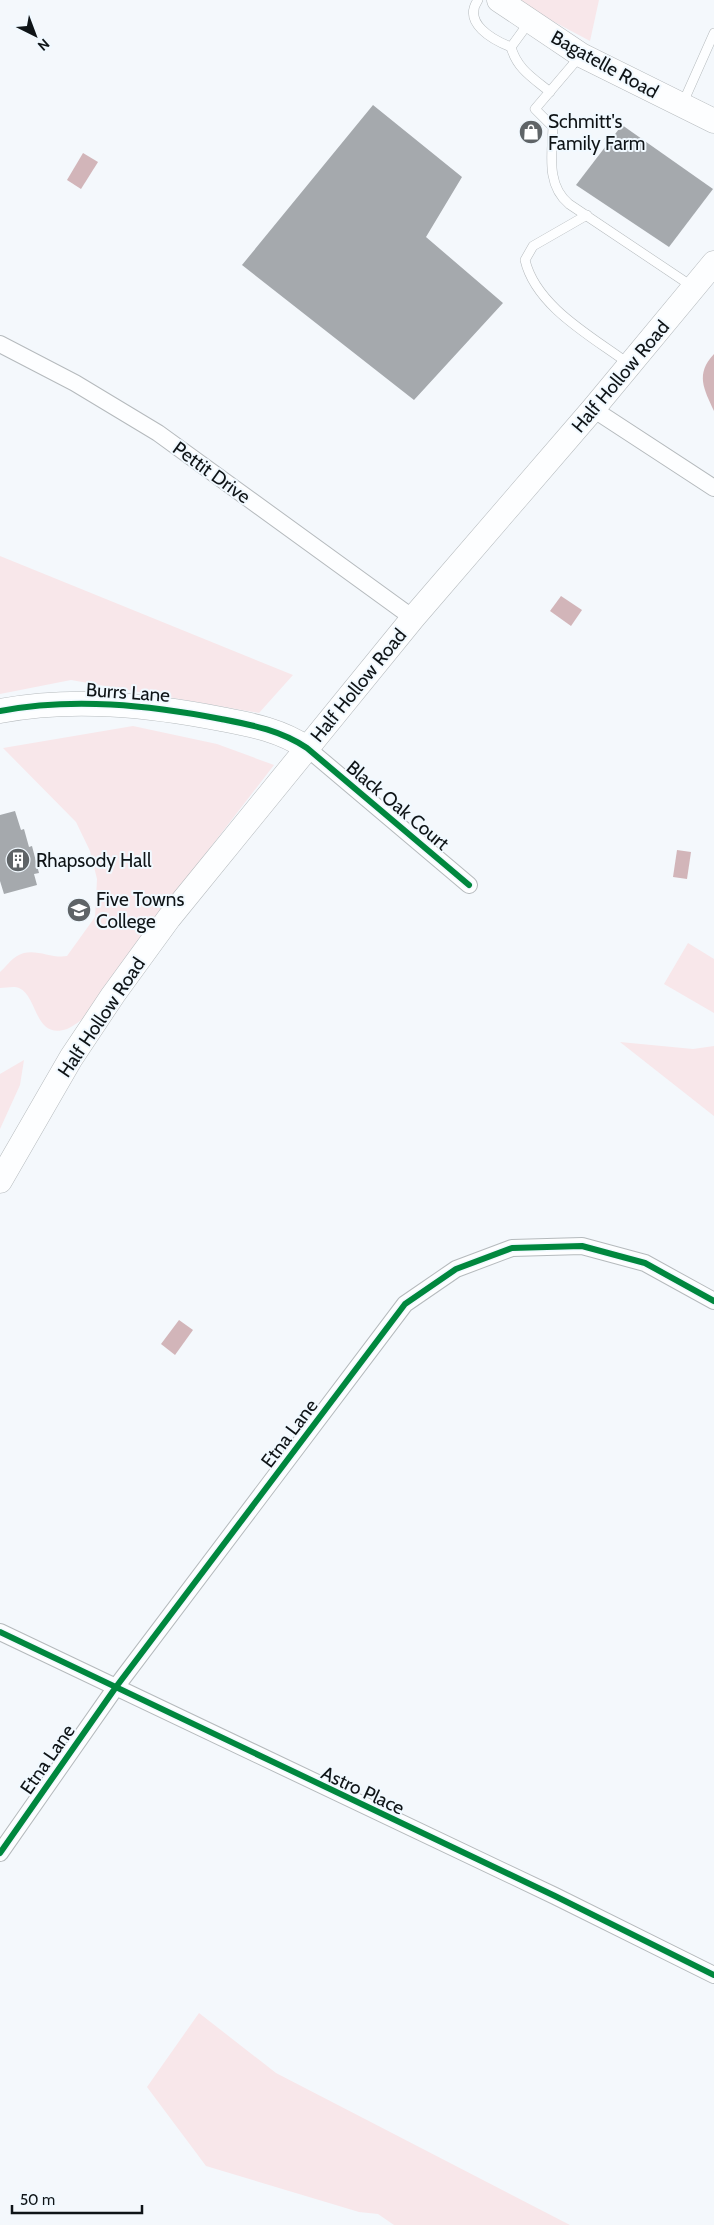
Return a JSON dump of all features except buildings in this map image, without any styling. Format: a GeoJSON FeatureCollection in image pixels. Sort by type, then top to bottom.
{"type":"FeatureCollection","features":[{"type":"Feature","properties":{"kind":"main road","name":"Bagatelle Road"},"geometry":{"type":"LineString","coordinates":[[499,0],[581,55],[714,121]]}},
{"type":"Feature","properties":{"kind":"main road","name":"Half Hollow Road"},"geometry":{"type":"LineString","coordinates":[[0,1181],[71,1058],[113,995],[169,918],[413,618],[593,409],[714,263]]}},
{"type":"Feature","properties":{"kind":"main road","name":"Burrs Lane"},"geometry":{"type":"LineString","coordinates":[[0,711],[57,704],[171,709],[276,731],[307,748]]}},
{"type":"Feature","properties":{"kind":"street","name":"Pettit Drive"},"geometry":{"type":"LineString","coordinates":[[0,344],[76,383],[158,433],[413,618]]}},
{"type":"Feature","properties":{"kind":"street"},"geometry":{"type":"LineString","coordinates":[[593,409],[714,488]]}},
{"type":"Feature","properties":{"kind":"street","name":"Black Oak Court"},"geometry":{"type":"LineString","coordinates":[[307,748],[469,885]]}},
{"type":"Feature","properties":{"kind":"street","name":"Etna Lane"},"geometry":{"type":"LineString","coordinates":[[0,1852],[116,1687],[406,1304],[456,1269],[512,1248],[582,1246],[645,1263],[714,1301]]}},
{"type":"Feature","properties":{"kind":"street","name":"Astro Place"},"geometry":{"type":"LineString","coordinates":[[0,1632],[336,1794],[555,1896],[714,1975]]}},
{"type":"Feature","properties":{"kind":"lane"},"geometry":{"type":"LineString","coordinates":[[478,0],[474,6],[473,15],[477,24],[496,42],[511,47],[520,68],[550,92]]}},
{"type":"Feature","properties":{"kind":"lane"},"geometry":{"type":"LineString","coordinates":[[511,47],[530,21]]}},
{"type":"Feature","properties":{"kind":"lane"},"geometry":{"type":"LineString","coordinates":[[682,105],[714,33]]}},
{"type":"Feature","properties":{"kind":"lane"},"geometry":{"type":"LineString","coordinates":[[581,55],[535,109],[553,127],[552,167],[556,189],[561,197],[694,288]]}},
{"type":"Feature","properties":{"kind":"lane"},"geometry":{"type":"LineString","coordinates":[[587,215],[533,246],[524,260],[528,274],[547,302],[630,365]]}},
{"type":"Feature","properties":{"kind":"shaded area"},"geometry":{"type":"Polygon","coordinates":[[[513,0],[599,0],[590,41],[513,0]]]}},
{"type":"Feature","properties":{"kind":"shaded area"},"geometry":{"type":"Polygon","coordinates":[[[83,153],[98,162],[81,189],[67,180],[83,153]]]}},
{"type":"Feature","properties":{"kind":"shaded area"},"geometry":{"type":"Polygon","coordinates":[[[714,354],[714,411],[707,396],[703,375],[708,361],[714,354]]]}},
{"type":"Feature","properties":{"kind":"shaded area"},"geometry":{"type":"Polygon","coordinates":[[[0,556],[293,675],[259,713],[71,680],[0,694],[0,556]]]}},
{"type":"Feature","properties":{"kind":"shaded area"},"geometry":{"type":"Polygon","coordinates":[[[561,596],[582,610],[571,626],[550,611],[561,596]]]}},
{"type":"Feature","properties":{"kind":"shaded area"},"geometry":{"type":"Polygon","coordinates":[[[133,726],[217,744],[274,765],[183,883],[87,1016],[67,1029],[56,1031],[42,1023],[30,999],[19,988],[0,988],[0,972],[23,953],[35,952],[54,956],[67,956],[95,917],[97,879],[90,851],[76,822],[3,748],[133,726]]]}},
{"type":"Feature","properties":{"kind":"shaded area"},"geometry":{"type":"Polygon","coordinates":[[[677,850],[691,852],[687,879],[673,877],[677,850]]]}},
{"type":"Feature","properties":{"kind":"shaded area"},"geometry":{"type":"Polygon","coordinates":[[[688,943],[714,959],[714,1013],[664,984],[688,943]]]}},
{"type":"Feature","properties":{"kind":"shaded area"},"geometry":{"type":"Polygon","coordinates":[[[620,1042],[693,1049],[714,1046],[714,1116],[620,1042]]]}},
{"type":"Feature","properties":{"kind":"shaded area"},"geometry":{"type":"Polygon","coordinates":[[[24,1060],[20,1085],[0,1129],[0,1074],[24,1060]]]}},
{"type":"Feature","properties":{"kind":"shaded area"},"geometry":{"type":"Polygon","coordinates":[[[179,1320],[193,1330],[175,1355],[161,1344],[179,1320]]]}},
{"type":"Feature","properties":{"kind":"shaded area"},"geometry":{"type":"Polygon","coordinates":[[[199,2013],[276,2073],[570,2225],[394,2225],[378,2214],[359,2212],[206,2166],[147,2087],[199,2013]]]}},
{"type":"Feature","properties":{"kind":"cycle path"},"geometry":{"type":"LineString","coordinates":[[0,711],[55,704],[111,704],[194,714],[276,732],[307,748],[469,885]]}},
{"type":"Feature","properties":{"kind":"cycle path"},"geometry":{"type":"LineString","coordinates":[[0,1853],[116,1687],[405,1304],[456,1269],[512,1248],[582,1246],[645,1263],[714,1301]]}},
{"type":"Feature","properties":{"kind":"cycle path"},"geometry":{"type":"LineString","coordinates":[[0,1632],[555,1896],[714,1975]]}},
{"type":"Feature","properties":{"kind":"place","name":"Schmitt's Family Farm"},"geometry":{"type":"Point","coordinates":[531,132]}},
{"type":"Feature","properties":{"kind":"place","name":"Rhapsody Hall"},"geometry":{"type":"Point","coordinates":[18,860]}},
{"type":"Feature","properties":{"kind":"place","name":"Five Towns College"},"geometry":{"type":"Point","coordinates":[79,910]}}]}
